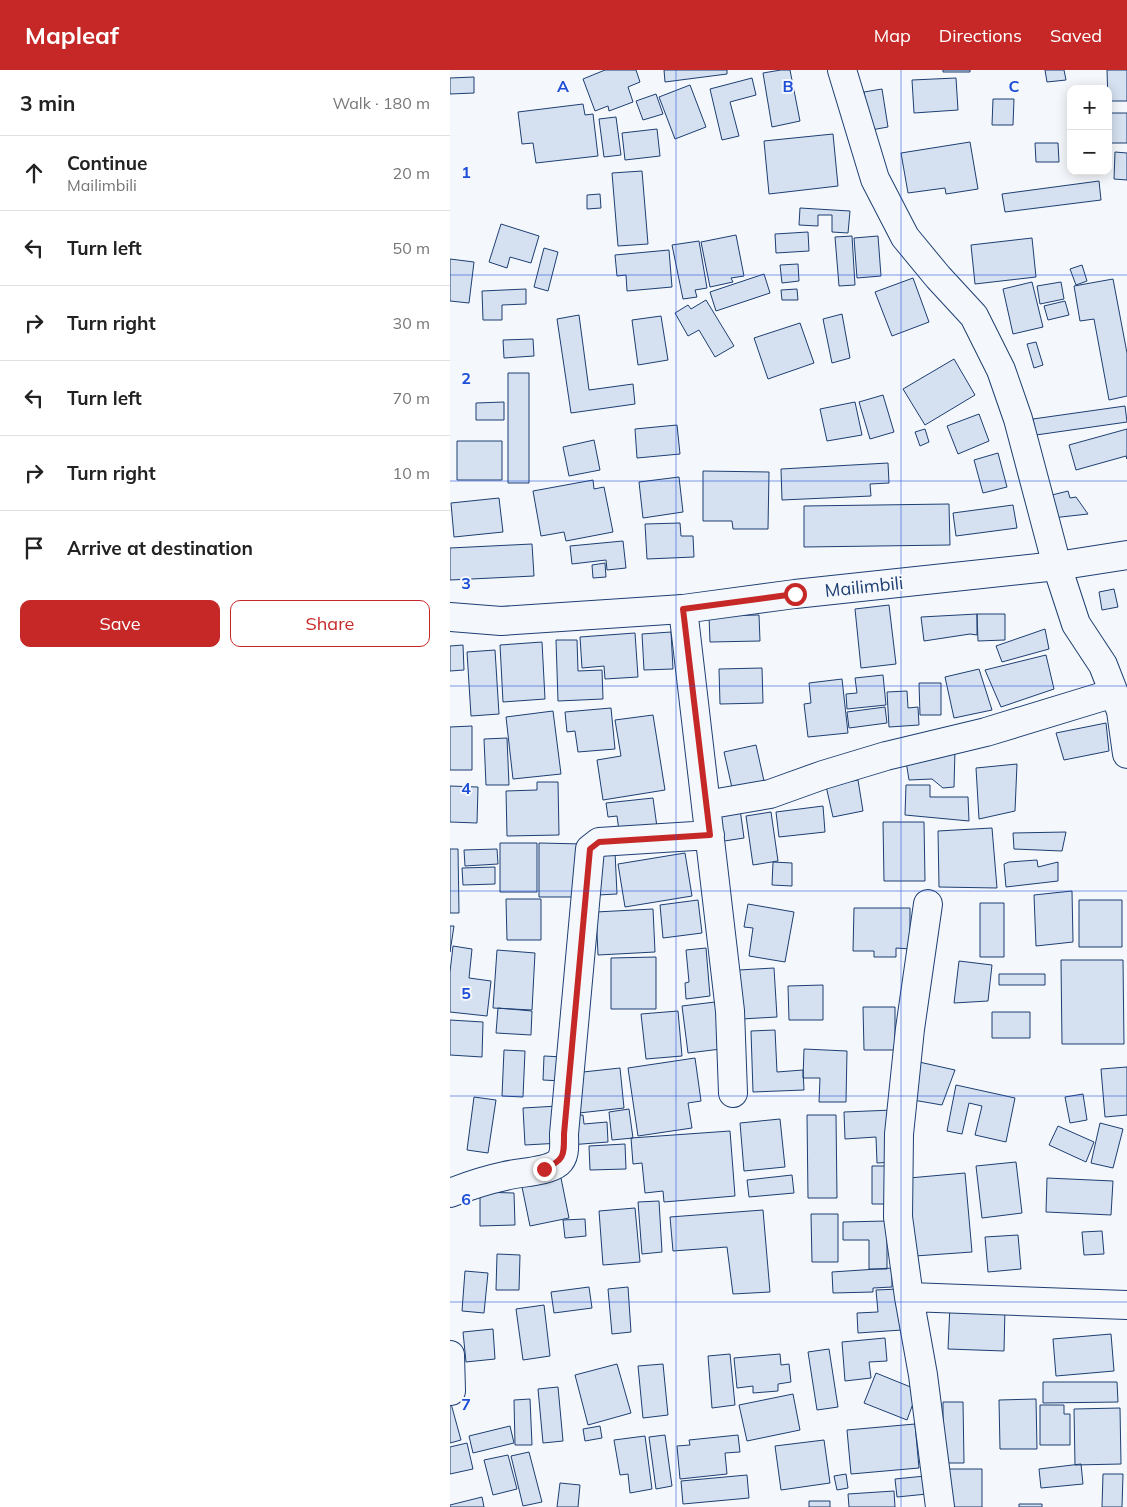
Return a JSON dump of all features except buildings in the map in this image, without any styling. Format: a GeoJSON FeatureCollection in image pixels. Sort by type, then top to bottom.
{"type":"FeatureCollection","features":[{"type":"Feature","properties":{"kind":"street"},"geometry":{"type":"LineString","coordinates":[[842,70],[875,179],[905,237],[974,316],[1001,370],[1018,419],[1057,566],[1076,624],[1103,665],[1114,693],[1121,711],[1127,754]]}},
{"type":"Feature","properties":{"kind":"street","name":"Mailimbili"},"geometry":{"type":"LineString","coordinates":[[450,617],[501,620],[683,609],[795,594],[1057,566],[1127,555]]}},
{"type":"Feature","properties":{"kind":"street"},"geometry":{"type":"LineString","coordinates":[[683,609],[730,1011],[733,1093]]}},
{"type":"Feature","properties":{"kind":"street"},"geometry":{"type":"LineString","coordinates":[[706,805],[770,794],[877,758],[986,732],[1114,693]]}},
{"type":"Feature","properties":{"kind":"street"},"geometry":{"type":"LineString","coordinates":[[450,1193],[507,1175],[544,1169],[558,1163],[564,1153],[564,1134],[590,849],[599,842],[710,835]]}},
{"type":"Feature","properties":{"kind":"street"},"geometry":{"type":"LineString","coordinates":[[928,904],[910,1029],[899,1134],[898,1218],[909,1297],[923,1375],[940,1507]]}},
{"type":"Feature","properties":{"kind":"street"},"geometry":{"type":"LineString","coordinates":[[909,1297],[1127,1305]]}},
{"type":"Feature","properties":{"kind":"street"},"geometry":{"type":"LineString","coordinates":[[450,1355],[451,1391]]}},
{"type":"Feature","properties":{"kind":"route"},"geometry":{"type":"LineString","coordinates":[[544,1169],[558,1163],[564,1153],[568,1084],[590,849],[599,842],[710,835],[683,609],[795,594]]}}]}
